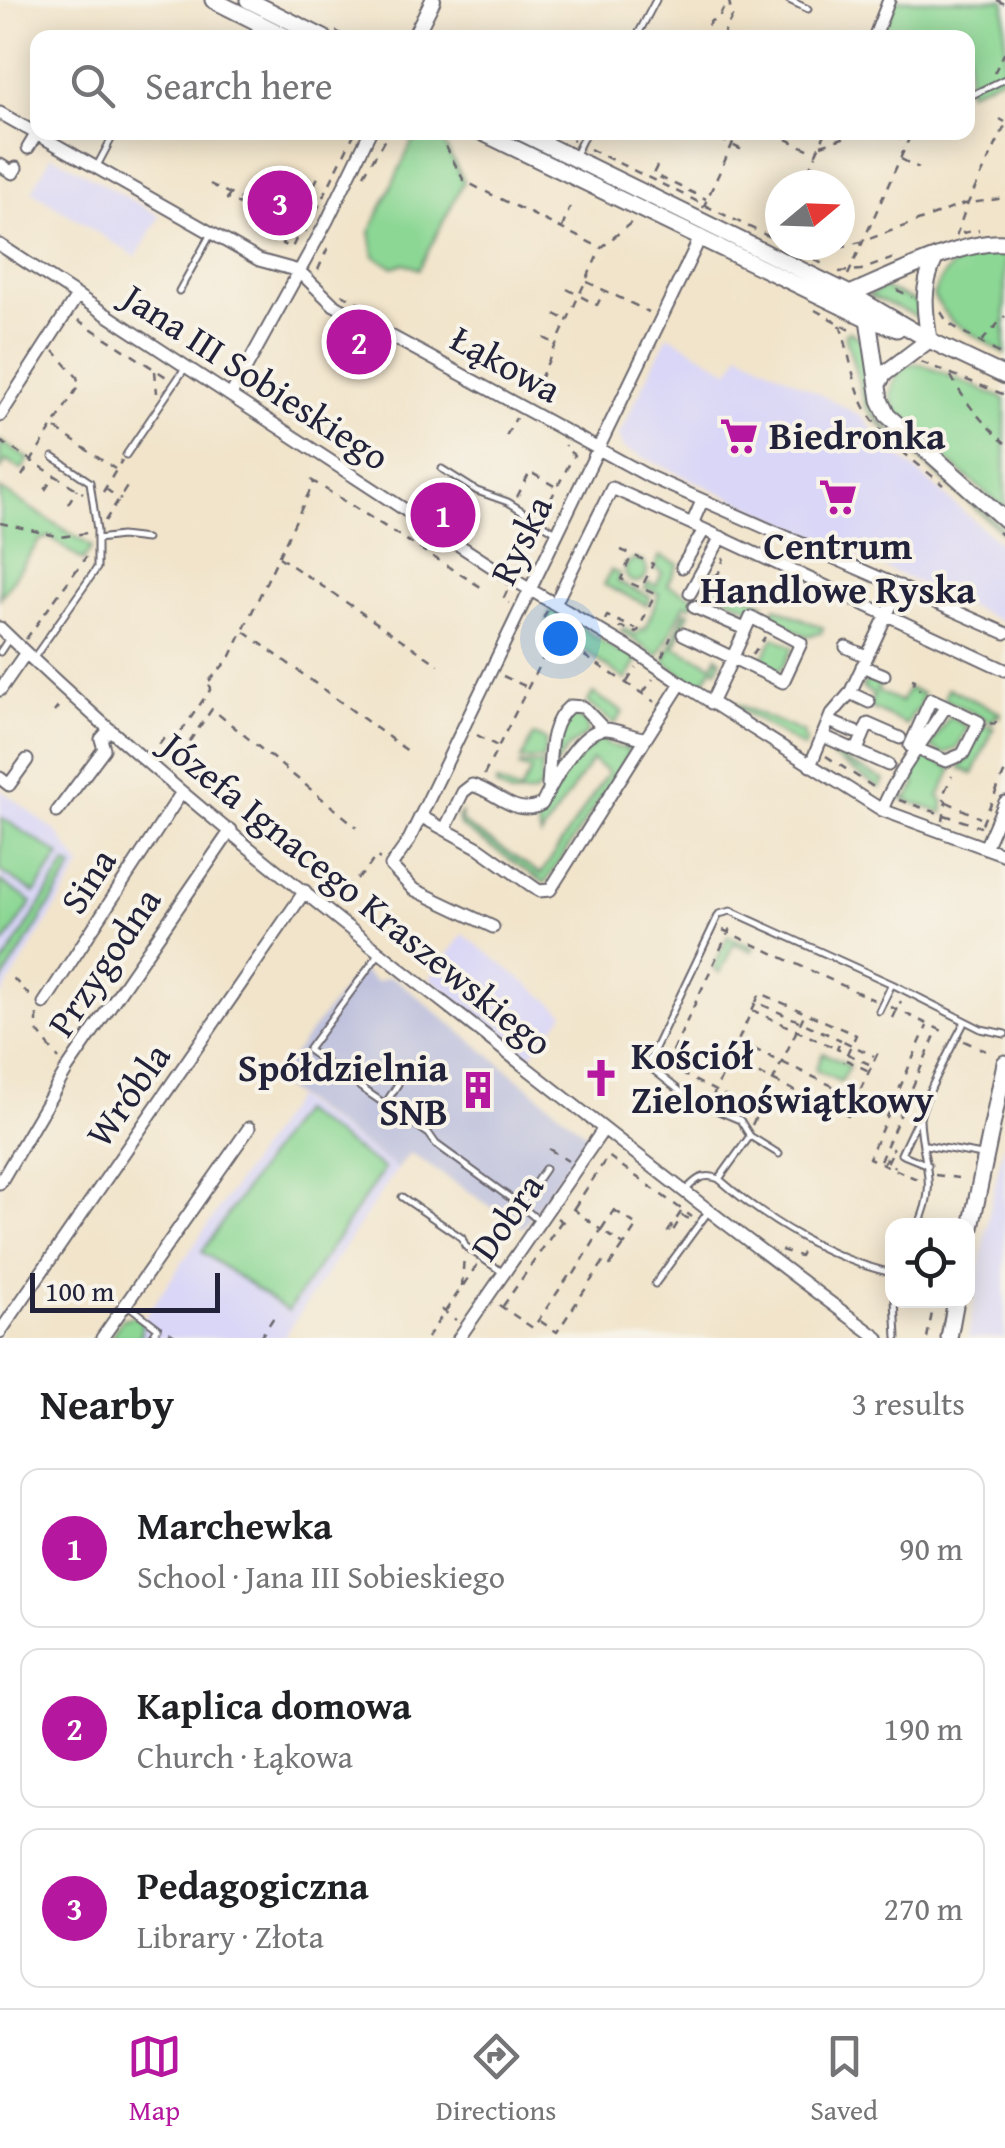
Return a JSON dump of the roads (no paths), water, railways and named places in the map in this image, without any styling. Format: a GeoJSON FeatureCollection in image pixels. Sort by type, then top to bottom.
{"type":"FeatureCollection","features":[{"type":"Feature","properties":{"kind":"main road"},"geometry":{"type":"LineString","coordinates":[[213,0],[300,30]]}},
{"type":"Feature","properties":{"kind":"main road"},"geometry":{"type":"LineString","coordinates":[[248,0],[262,17]]}},
{"type":"Feature","properties":{"kind":"main road"},"geometry":{"type":"LineString","coordinates":[[509,140],[573,158],[700,236],[868,319],[930,340]]}},
{"type":"Feature","properties":{"kind":"main road"},"geometry":{"type":"LineString","coordinates":[[536,140],[850,294],[930,340],[1005,376]]}},
{"type":"Feature","properties":{"kind":"main road"},"geometry":{"type":"LineString","coordinates":[[850,294],[957,249],[988,242],[1005,244]]}},
{"type":"Feature","properties":{"kind":"main road"},"geometry":{"type":"LineString","coordinates":[[930,340],[924,302],[926,276],[934,261]]}},
{"type":"Feature","properties":{"kind":"main road"},"geometry":{"type":"LineString","coordinates":[[868,319],[880,400],[902,432],[1005,520]]}},
{"type":"Feature","properties":{"kind":"main road"},"geometry":{"type":"LineString","coordinates":[[878,384],[884,374],[930,340]]}},
{"type":"Feature","properties":{"kind":"main road"},"geometry":{"type":"LineString","coordinates":[[973,1218],[1005,1062]]}},
{"type":"Feature","properties":{"kind":"main road"},"geometry":{"type":"LineString","coordinates":[[949,1338],[955,1308]]}},
{"type":"Feature","properties":{"kind":"street"},"geometry":{"type":"LineString","coordinates":[[418,30],[432,0]]}},
{"type":"Feature","properties":{"kind":"street"},"geometry":{"type":"LineString","coordinates":[[877,30],[889,0]]}},
{"type":"Feature","properties":{"kind":"street","name":"Łąkowa"},"geometry":{"type":"LineString","coordinates":[[0,113],[30,130]]}},
{"type":"Feature","properties":{"kind":"street"},"geometry":{"type":"LineString","coordinates":[[28,148],[33,140]]}},
{"type":"Feature","properties":{"kind":"street","name":"Łąkowa"},"geometry":{"type":"LineString","coordinates":[[48,140],[259,260],[299,271],[334,306],[597,448],[702,500],[1005,633]]}},
{"type":"Feature","properties":{"kind":"street"},"geometry":{"type":"LineString","coordinates":[[232,395],[366,140]]}},
{"type":"Feature","properties":{"kind":"street"},"geometry":{"type":"LineString","coordinates":[[0,165],[13,173],[16,168]]}},
{"type":"Feature","properties":{"kind":"street","name":"Ryska"},"geometry":{"type":"LineString","coordinates":[[493,927],[413,889],[391,866],[408,842],[700,236]]}},
{"type":"Feature","properties":{"kind":"street","name":"Jana III Sobieskiego"},"geometry":{"type":"LineString","coordinates":[[0,246],[481,560],[644,657],[882,810],[1005,855]]}},
{"type":"Feature","properties":{"kind":"street"},"geometry":{"type":"LineString","coordinates":[[0,416],[77,296]]}},
{"type":"Feature","properties":{"kind":"street"},"geometry":{"type":"LineString","coordinates":[[555,604],[612,488],[669,520],[721,536],[1005,670]]}},
{"type":"Feature","properties":{"kind":"street"},"geometry":{"type":"LineString","coordinates":[[682,567],[698,527],[702,500]]}},
{"type":"Feature","properties":{"kind":"street"},"geometry":{"type":"LineString","coordinates":[[690,594],[721,536]]}},
{"type":"Feature","properties":{"kind":"street"},"geometry":{"type":"LineString","coordinates":[[810,766],[834,710],[850,694],[900,586]]}},
{"type":"Feature","properties":{"kind":"street"},"geometry":{"type":"LineString","coordinates":[[683,634],[783,682],[802,643],[771,628],[694,607]]}},
{"type":"Feature","properties":{"kind":"street"},"geometry":{"type":"LineString","coordinates":[[711,703],[748,623]]}},
{"type":"Feature","properties":{"kind":"street","name":"Józefa Ignacego Kraszewskiego"},"geometry":{"type":"LineString","coordinates":[[5,633],[108,731],[380,953],[684,1193],[702,1213],[878,1338]]}},
{"type":"Feature","properties":{"kind":"street"},"geometry":{"type":"LineString","coordinates":[[846,646],[884,675]]}},
{"type":"Feature","properties":{"kind":"street"},"geometry":{"type":"LineString","coordinates":[[0,690],[26,655]]}},
{"type":"Feature","properties":{"kind":"street"},"geometry":{"type":"LineString","coordinates":[[420,816],[546,892],[680,683]]}},
{"type":"Feature","properties":{"kind":"street"},"geometry":{"type":"LineString","coordinates":[[850,694],[869,702]]}},
{"type":"Feature","properties":{"kind":"street"},"geometry":{"type":"LineString","coordinates":[[931,699],[946,706],[978,722],[963,754],[946,760],[910,746],[931,699]]}},
{"type":"Feature","properties":{"kind":"street"},"geometry":{"type":"LineString","coordinates":[[547,793],[552,740],[560,715],[570,706],[583,708],[604,728],[644,738]]}},
{"type":"Feature","properties":{"kind":"street"},"geometry":{"type":"LineString","coordinates":[[882,810],[946,706]]}},
{"type":"Feature","properties":{"kind":"street"},"geometry":{"type":"LineString","coordinates":[[830,721],[855,732]]}},
{"type":"Feature","properties":{"kind":"street"},"geometry":{"type":"LineString","coordinates":[[856,750],[868,724],[900,738]]}},
{"type":"Feature","properties":{"kind":"street"},"geometry":{"type":"LineString","coordinates":[[445,830],[463,792],[472,784],[525,809],[542,804],[570,754],[604,728]]}},
{"type":"Feature","properties":{"kind":"street"},"geometry":{"type":"LineString","coordinates":[[57,812],[104,749],[101,739],[108,731]]}},
{"type":"Feature","properties":{"kind":"street"},"geometry":{"type":"LineString","coordinates":[[824,736],[888,765]]}},
{"type":"Feature","properties":{"kind":"street"},"geometry":{"type":"LineString","coordinates":[[0,778],[9,785],[27,760]]}},
{"type":"Feature","properties":{"kind":"street","name":"Sina"},"geometry":{"type":"LineString","coordinates":[[44,1002],[182,792]]}},
{"type":"Feature","properties":{"kind":"street"},"geometry":{"type":"LineString","coordinates":[[984,848],[1005,802]]}},
{"type":"Feature","properties":{"kind":"street","name":"Przygodna"},"geometry":{"type":"LineString","coordinates":[[0,1183],[67,1069],[231,830]]}},
{"type":"Feature","properties":{"kind":"street","name":"Wróbla"},"geometry":{"type":"LineString","coordinates":[[0,1332],[305,891]]}},
{"type":"Feature","properties":{"kind":"street"},"geometry":{"type":"LineString","coordinates":[[102,1338],[249,1128]]}},
{"type":"Feature","properties":{"kind":"street","name":"Dobra"},"geometry":{"type":"LineString","coordinates":[[459,1338],[603,1130]]}},
{"type":"Feature","properties":{"kind":"lane"},"geometry":{"type":"LineString","coordinates":[[640,30],[656,0]]}},
{"type":"Feature","properties":{"kind":"lane"},"geometry":{"type":"LineString","coordinates":[[790,0],[808,9]]}},
{"type":"Feature","properties":{"kind":"lane"},"geometry":{"type":"LineString","coordinates":[[975,93],[1005,79]]}},
{"type":"Feature","properties":{"kind":"lane"},"geometry":{"type":"LineString","coordinates":[[96,166],[110,140]]}},
{"type":"Feature","properties":{"kind":"lane"},"geometry":{"type":"LineString","coordinates":[[573,158],[582,140]]}},
{"type":"Feature","properties":{"kind":"lane"},"geometry":{"type":"LineString","coordinates":[[179,290],[212,232]]}},
{"type":"Feature","properties":{"kind":"lane"},"geometry":{"type":"LineString","coordinates":[[126,455],[186,366]]}},
{"type":"Feature","properties":{"kind":"lane"},"geometry":{"type":"LineString","coordinates":[[26,655],[95,572],[98,538],[90,482],[53,458]]}},
{"type":"Feature","properties":{"kind":"lane"},"geometry":{"type":"LineString","coordinates":[[442,470],[476,491],[508,502],[558,534]]}},
{"type":"Feature","properties":{"kind":"lane"},"geometry":{"type":"LineString","coordinates":[[98,538],[146,539]]}},
{"type":"Feature","properties":{"kind":"lane"},"geometry":{"type":"LineString","coordinates":[[0,652],[5,633]]}},
{"type":"Feature","properties":{"kind":"lane"},"geometry":{"type":"LineString","coordinates":[[647,1066],[712,925],[719,914],[731,911],[965,1021],[1005,1034]]}},
{"type":"Feature","properties":{"kind":"lane"},"geometry":{"type":"LineString","coordinates":[[380,953],[308,1050],[386,1104],[540,1222]]}},
{"type":"Feature","properties":{"kind":"lane"},"geometry":{"type":"LineString","coordinates":[[879,1012],[892,984]]}},
{"type":"Feature","properties":{"kind":"lane"},"geometry":{"type":"LineString","coordinates":[[929,1165],[901,1154],[965,1021]]}},
{"type":"Feature","properties":{"kind":"lane"},"geometry":{"type":"LineString","coordinates":[[634,1055],[690,1099],[740,1120],[750,1136],[778,1154]]}},
{"type":"Feature","properties":{"kind":"lane"},"geometry":{"type":"LineString","coordinates":[[386,1104],[398,1084]]}},
{"type":"Feature","properties":{"kind":"lane"},"geometry":{"type":"LineString","coordinates":[[920,1116],[929,1165],[928,1206],[922,1218]]}},
{"type":"Feature","properties":{"kind":"lane"},"geometry":{"type":"LineString","coordinates":[[719,1179],[750,1136]]}},
{"type":"Feature","properties":{"kind":"lane"},"geometry":{"type":"LineString","coordinates":[[926,1145],[985,1155]]}},
{"type":"Feature","properties":{"kind":"lane"},"geometry":{"type":"LineString","coordinates":[[520,1205],[546,1169]]}},
{"type":"Feature","properties":{"kind":"lane"},"geometry":{"type":"LineString","coordinates":[[684,1193],[702,1176],[710,1175],[769,1218],[807,1239],[885,1270]]}},
{"type":"Feature","properties":{"kind":"lane"},"geometry":{"type":"LineString","coordinates":[[402,1197],[462,1238],[465,1246],[504,1274]]}},
{"type":"Feature","properties":{"kind":"lane"},"geometry":{"type":"LineString","coordinates":[[655,1284],[702,1213]]}},
{"type":"Feature","properties":{"kind":"lane"},"geometry":{"type":"LineString","coordinates":[[126,1304],[158,1328],[151,1338]]}},
{"type":"Feature","properties":{"kind":"lane"},"geometry":{"type":"LineString","coordinates":[[895,1308],[897,1338]]}},
{"type":"Feature","properties":{"kind":"place","name":"Pedagogiczna"},"geometry":{"type":"Point","coordinates":[280,203]}},
{"type":"Feature","properties":{"kind":"place","name":"Kaplica domowa"},"geometry":{"type":"Point","coordinates":[359,342]}},
{"type":"Feature","properties":{"kind":"place","name":"Biedronka"},"geometry":{"type":"Point","coordinates":[739,436]}},
{"type":"Feature","properties":{"kind":"place","name":"Centrum Handlowe Ryska"},"geometry":{"type":"Point","coordinates":[838,497]}},
{"type":"Feature","properties":{"kind":"place","name":"Marchewka"},"geometry":{"type":"Point","coordinates":[443,515]}},
{"type":"Feature","properties":{"kind":"place","name":"Kościół Zielonoświątkowy"},"geometry":{"type":"Point","coordinates":[601,1078]}},
{"type":"Feature","properties":{"kind":"place","name":"Spółdzielnia SNB"},"geometry":{"type":"Point","coordinates":[478,1090]}}]}
